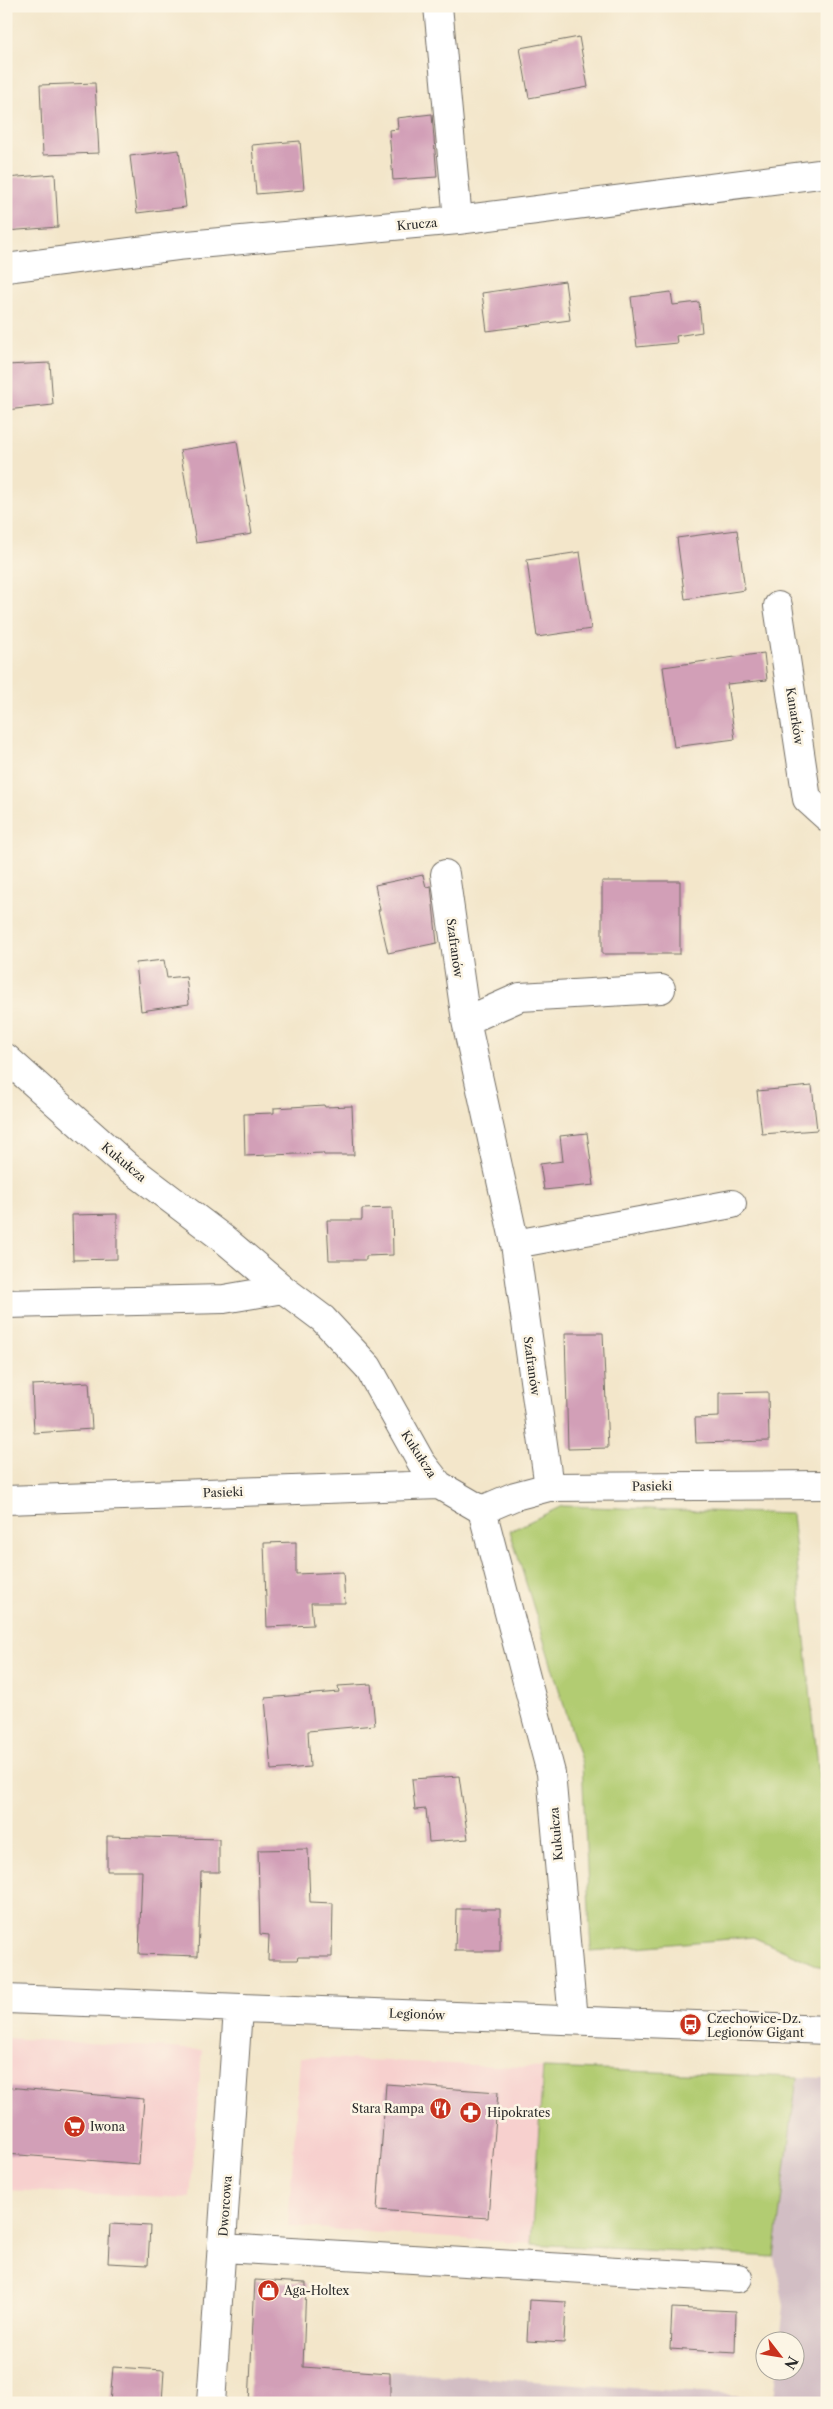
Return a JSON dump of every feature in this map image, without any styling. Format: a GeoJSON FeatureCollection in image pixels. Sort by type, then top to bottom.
{"type":"FeatureCollection","features":[{"type":"Feature","properties":{"kind":"street"},"geometry":{"type":"LineString","coordinates":[[438,6],[458,220]]}},
{"type":"Feature","properties":{"kind":"street","name":"Krucza"},"geometry":{"type":"LineString","coordinates":[[6,268],[177,246],[458,220],[827,173]]}},
{"type":"Feature","properties":{"kind":"street","name":"Kanarków"},"geometry":{"type":"LineString","coordinates":[[778,606],[807,799],[827,817]]}},
{"type":"Feature","properties":{"kind":"street","name":"Szafranów"},"geometry":{"type":"LineString","coordinates":[[445,874],[466,1021],[515,1244],[549,1487]]}},
{"type":"Feature","properties":{"kind":"street"},"geometry":{"type":"LineString","coordinates":[[466,1021],[520,996],[661,989]]}},
{"type":"Feature","properties":{"kind":"street","name":"Kukułcza"},"geometry":{"type":"LineString","coordinates":[[6,1058],[127,1166],[225,1240],[283,1290],[323,1319],[368,1367],[421,1462],[439,1485],[482,1510],[551,1773],[573,2020]]}},
{"type":"Feature","properties":{"kind":"street"},"geometry":{"type":"LineString","coordinates":[[515,1244],[732,1204]]}},
{"type":"Feature","properties":{"kind":"street"},"geometry":{"type":"LineString","coordinates":[[6,1304],[224,1299],[283,1290]]}},
{"type":"Feature","properties":{"kind":"street","name":"Pasieki"},"geometry":{"type":"LineString","coordinates":[[6,1500],[439,1485]]}},
{"type":"Feature","properties":{"kind":"street","name":"Pasieki"},"geometry":{"type":"LineString","coordinates":[[482,1510],[515,1496],[549,1487],[827,1485]]}},
{"type":"Feature","properties":{"kind":"street","name":"Legionów"},"geometry":{"type":"LineString","coordinates":[[6,1999],[827,2030]]}},
{"type":"Feature","properties":{"kind":"street","name":"Dworcowa"},"geometry":{"type":"LineString","coordinates":[[211,2403],[238,2009]]}},
{"type":"Feature","properties":{"kind":"street"},"geometry":{"type":"LineString","coordinates":[[222,2248],[738,2278]]}},
{"type":"Feature","properties":{"kind":"shaded area"},"geometry":{"type":"Polygon","coordinates":[[[6,2038],[202,2050],[190,2198],[6,2190],[6,2038]]]}},
{"type":"Feature","properties":{"kind":"shaded area"},"geometry":{"type":"Polygon","coordinates":[[[300,2057],[543,2068],[531,2244],[288,2226],[300,2057]]]}},
{"type":"Feature","properties":{"kind":"shaded area"},"geometry":{"type":"Polygon","coordinates":[[[797,2077],[827,2078],[827,2403],[388,2403],[391,2371],[774,2398],[776,2382],[806,2382],[806,2332],[781,2332],[784,2305],[774,2257],[797,2077]]]}},
{"type":"Feature","properties":{"kind":"green space"},"geometry":{"type":"Polygon","coordinates":[[[562,1506],[792,1514],[827,1854],[827,1970],[753,1937],[591,1951],[582,1764],[510,1531],[562,1506]]]}},
{"type":"Feature","properties":{"kind":"green space"},"geometry":{"type":"Polygon","coordinates":[[[543,2068],[797,2077],[774,2257],[531,2244],[543,2068]]]}},
{"type":"Feature","properties":{"kind":"building"},"geometry":{"type":"Polygon","coordinates":[[[579,37],[588,87],[529,98],[520,48],[579,37]]]}},
{"type":"Feature","properties":{"kind":"building"},"geometry":{"type":"Polygon","coordinates":[[[95,83],[99,153],[43,155],[40,85],[95,83]]]}},
{"type":"Feature","properties":{"kind":"building"},"geometry":{"type":"Polygon","coordinates":[[[432,114],[437,177],[393,180],[389,130],[398,129],[397,118],[432,114]]]}},
{"type":"Feature","properties":{"kind":"building"},"geometry":{"type":"Polygon","coordinates":[[[300,141],[304,190],[256,194],[252,145],[300,141]]]}},
{"type":"Feature","properties":{"kind":"building"},"geometry":{"type":"Polygon","coordinates":[[[179,150],[186,207],[137,213],[130,156],[179,150]]]}},
{"type":"Feature","properties":{"kind":"building"},"geometry":{"type":"Polygon","coordinates":[[[55,174],[58,227],[6,231],[6,178],[55,174]]]}},
{"type":"Feature","properties":{"kind":"building"},"geometry":{"type":"Polygon","coordinates":[[[565,281],[570,320],[487,331],[482,293],[565,281]]]}},
{"type":"Feature","properties":{"kind":"building"},"geometry":{"type":"Polygon","coordinates":[[[671,292],[673,305],[699,302],[702,332],[676,336],[677,343],[637,347],[631,297],[671,292]]]}},
{"type":"Feature","properties":{"kind":"building"},"geometry":{"type":"Polygon","coordinates":[[[50,363],[53,405],[6,410],[6,365],[50,363]]]}},
{"type":"Feature","properties":{"kind":"building"},"geometry":{"type":"Polygon","coordinates":[[[237,441],[252,534],[196,543],[180,450],[237,441]]]}},
{"type":"Feature","properties":{"kind":"building"},"geometry":{"type":"Polygon","coordinates":[[[737,530],[745,590],[685,599],[677,538],[737,530]]]}},
{"type":"Feature","properties":{"kind":"building"},"geometry":{"type":"Polygon","coordinates":[[[580,552],[591,629],[537,637],[527,560],[580,552]]]}},
{"type":"Feature","properties":{"kind":"building"},"geometry":{"type":"Polygon","coordinates":[[[764,653],[767,680],[727,684],[735,739],[674,747],[663,667],[764,653]]]}},
{"type":"Feature","properties":{"kind":"building"},"geometry":{"type":"Polygon","coordinates":[[[423,875],[426,887],[431,886],[437,943],[388,953],[378,910],[380,910],[375,885],[423,875]]]}},
{"type":"Feature","properties":{"kind":"building"},"geometry":{"type":"Polygon","coordinates":[[[602,881],[680,881],[680,954],[602,954],[602,881]]]}},
{"type":"Feature","properties":{"kind":"building"},"geometry":{"type":"Polygon","coordinates":[[[164,960],[167,978],[186,976],[189,1004],[141,1011],[136,963],[164,960]]]}},
{"type":"Feature","properties":{"kind":"building"},"geometry":{"type":"Polygon","coordinates":[[[812,1086],[817,1130],[762,1134],[757,1091],[812,1086]]]}},
{"type":"Feature","properties":{"kind":"building"},"geometry":{"type":"Polygon","coordinates":[[[324,1105],[325,1107],[352,1106],[354,1155],[324,1155],[323,1153],[245,1156],[244,1114],[274,1113],[274,1108],[324,1105]]]}},
{"type":"Feature","properties":{"kind":"building"},"geometry":{"type":"Polygon","coordinates":[[[587,1133],[594,1185],[544,1190],[540,1164],[563,1161],[560,1136],[587,1133]]]}},
{"type":"Feature","properties":{"kind":"building"},"geometry":{"type":"Polygon","coordinates":[[[392,1208],[393,1255],[366,1256],[366,1260],[329,1260],[327,1220],[362,1220],[362,1209],[392,1208]]]}},
{"type":"Feature","properties":{"kind":"building"},"geometry":{"type":"Polygon","coordinates":[[[117,1214],[117,1259],[73,1260],[72,1215],[117,1214]]]}},
{"type":"Feature","properties":{"kind":"building"},"geometry":{"type":"Polygon","coordinates":[[[565,1333],[603,1333],[608,1448],[568,1449],[565,1333]]]}},
{"type":"Feature","properties":{"kind":"building"},"geometry":{"type":"Polygon","coordinates":[[[89,1382],[92,1429],[34,1433],[32,1385],[89,1382]]]}},
{"type":"Feature","properties":{"kind":"building"},"geometry":{"type":"Polygon","coordinates":[[[768,1392],[769,1441],[696,1443],[695,1418],[719,1417],[719,1393],[768,1392]]]}},
{"type":"Feature","properties":{"kind":"building"},"geometry":{"type":"Polygon","coordinates":[[[296,1542],[296,1574],[343,1572],[345,1603],[311,1603],[313,1625],[267,1627],[264,1543],[296,1542]]]}},
{"type":"Feature","properties":{"kind":"building"},"geometry":{"type":"Polygon","coordinates":[[[371,1684],[375,1725],[308,1731],[310,1767],[271,1770],[265,1698],[339,1692],[338,1686],[371,1684]]]}},
{"type":"Feature","properties":{"kind":"building"},"geometry":{"type":"Polygon","coordinates":[[[459,1776],[468,1839],[429,1842],[426,1809],[415,1810],[412,1779],[459,1776]]]}},
{"type":"Feature","properties":{"kind":"building"},"geometry":{"type":"Polygon","coordinates":[[[107,1836],[219,1839],[219,1872],[201,1872],[198,1956],[139,1954],[142,1871],[107,1871],[107,1836]]]}},
{"type":"Feature","properties":{"kind":"building"},"geometry":{"type":"Polygon","coordinates":[[[308,1849],[310,1902],[333,1903],[332,1957],[298,1957],[297,1960],[268,1960],[269,1935],[260,1934],[258,1850],[308,1849]]]}},
{"type":"Feature","properties":{"kind":"building"},"geometry":{"type":"Polygon","coordinates":[[[456,1909],[500,1909],[500,1951],[455,1951],[456,1909]]]}},
{"type":"Feature","properties":{"kind":"building"},"geometry":{"type":"Polygon","coordinates":[[[386,2084],[498,2092],[488,2218],[377,2210],[386,2084]]]}},
{"type":"Feature","properties":{"kind":"building","name":"Iwona"},"geometry":{"type":"Polygon","coordinates":[[[6,2087],[144,2099],[139,2164],[6,2154],[6,2087]]]}},
{"type":"Feature","properties":{"kind":"building"},"geometry":{"type":"Polygon","coordinates":[[[110,2224],[150,2226],[148,2265],[108,2263],[110,2224]]]}},
{"type":"Feature","properties":{"kind":"building"},"geometry":{"type":"Polygon","coordinates":[[[255,2280],[306,2283],[303,2367],[390,2373],[390,2403],[249,2403],[255,2280]]]}},
{"type":"Feature","properties":{"kind":"building"},"geometry":{"type":"Polygon","coordinates":[[[529,2300],[566,2302],[564,2343],[527,2341],[529,2300]]]}},
{"type":"Feature","properties":{"kind":"building"},"geometry":{"type":"Polygon","coordinates":[[[672,2308],[736,2311],[735,2353],[670,2349],[672,2308]]]}},
{"type":"Feature","properties":{"kind":"building"},"geometry":{"type":"Polygon","coordinates":[[[113,2367],[164,2370],[162,2403],[110,2403],[113,2367]]]}},
{"type":"Feature","properties":{"kind":"place","name":"Czechowice-Dz. Legionów Gigant"},"geometry":{"type":"Point","coordinates":[691,2025]}},
{"type":"Feature","properties":{"kind":"place","name":"Stara Rampa"},"geometry":{"type":"Point","coordinates":[440,2108]}},
{"type":"Feature","properties":{"kind":"place","name":"Hipokrates"},"geometry":{"type":"Point","coordinates":[471,2112]}},
{"type":"Feature","properties":{"kind":"place","name":"Iwona"},"geometry":{"type":"Point","coordinates":[74,2126]}},
{"type":"Feature","properties":{"kind":"place","name":"Aga-Holtex"},"geometry":{"type":"Point","coordinates":[268,2290]}}]}
